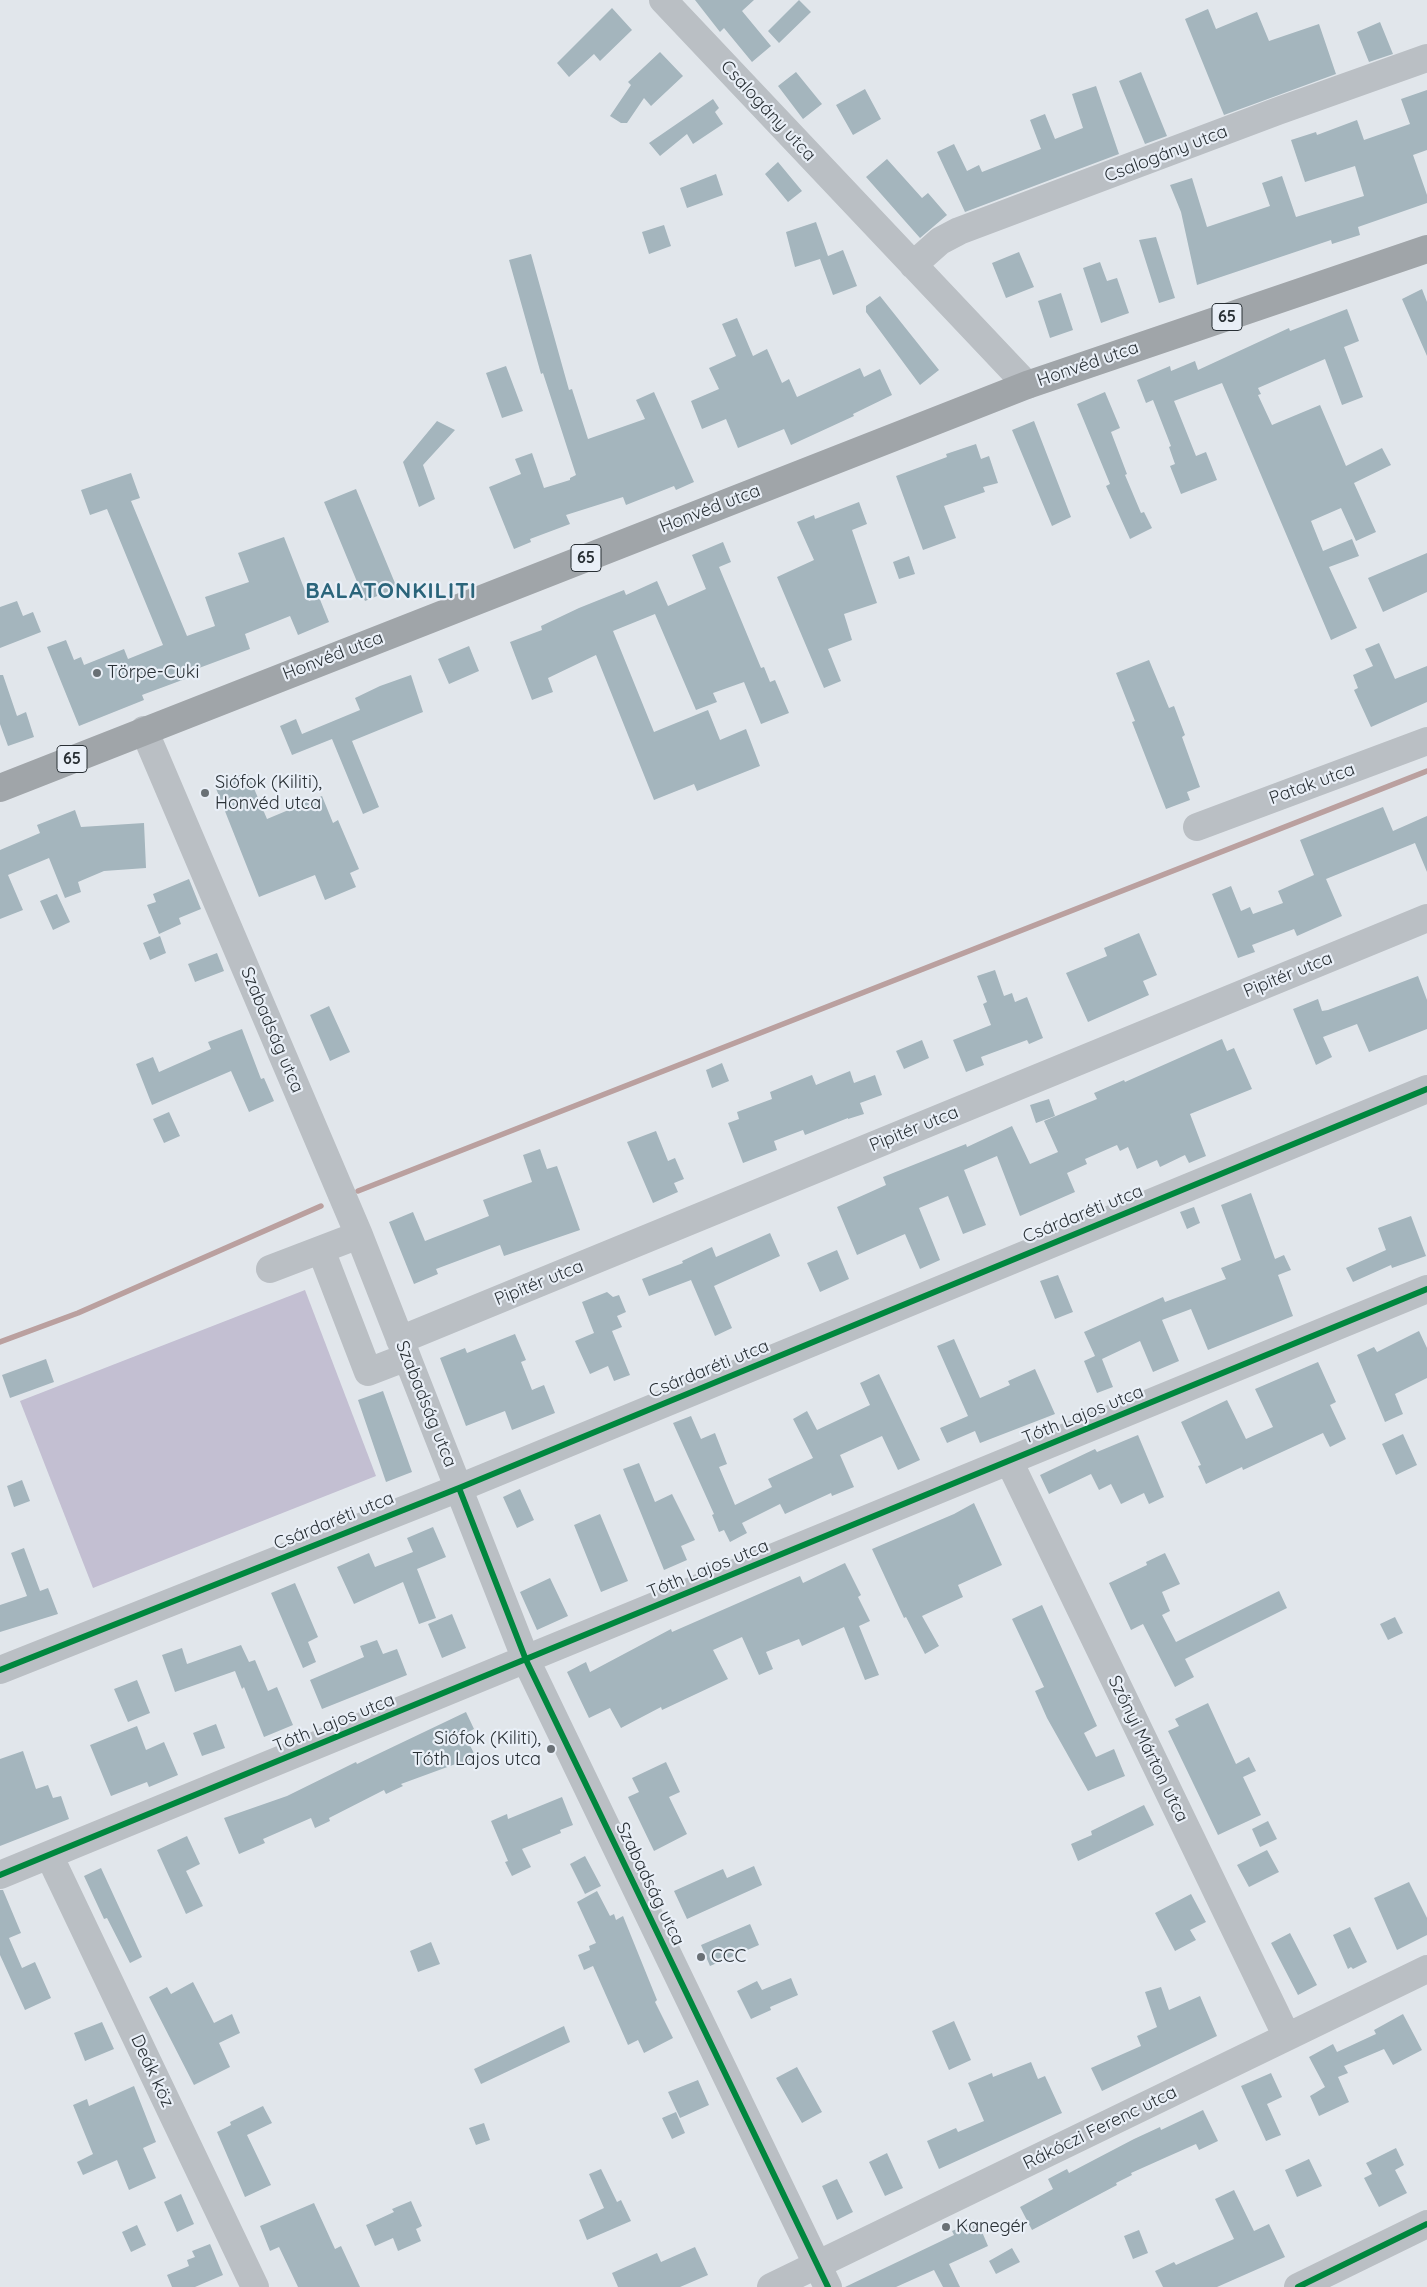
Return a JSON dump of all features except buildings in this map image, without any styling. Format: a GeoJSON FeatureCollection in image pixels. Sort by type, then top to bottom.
{"type":"FeatureCollection","features":[{"type":"Feature","properties":{"kind":"main road","name":"Honvéd utca"},"geometry":{"type":"LineString","coordinates":[[0,788],[1027,385],[1427,249]]}},
{"type":"Feature","properties":{"kind":"street","name":"Csalogány utca"},"geometry":{"type":"LineString","coordinates":[[663,0],[1027,385]]}},
{"type":"Feature","properties":{"kind":"street","name":"Csalogány utca"},"geometry":{"type":"LineString","coordinates":[[913,265],[940,241],[960,232],[1269,114],[1427,58]]}},
{"type":"Feature","properties":{"kind":"street","name":"Szabadság utca"},"geometry":{"type":"LineString","coordinates":[[144,730],[359,1235],[526,1660],[822,2277]]}},
{"type":"Feature","properties":{"kind":"street","name":"Patak utca"},"geometry":{"type":"LineString","coordinates":[[1197,827],[1427,741]]}},
{"type":"Feature","properties":{"kind":"street","name":"Pipitér utca"},"geometry":{"type":"LineString","coordinates":[[321,1250],[368,1372],[404,1348],[1427,918]]}},
{"type":"Feature","properties":{"kind":"street","name":"Csárdaréti utca"},"geometry":{"type":"LineString","coordinates":[[0,1670],[459,1488],[1427,1089]]}},
{"type":"Feature","properties":{"kind":"street"},"geometry":{"type":"LineString","coordinates":[[270,1269],[359,1235]]}},
{"type":"Feature","properties":{"kind":"street","name":"Tóth Lajos utca"},"geometry":{"type":"LineString","coordinates":[[0,1875],[1427,1289]]}},
{"type":"Feature","properties":{"kind":"street","name":"Szőnyi Márton utca"},"geometry":{"type":"LineString","coordinates":[[1009,1461],[1287,2037]]}},
{"type":"Feature","properties":{"kind":"street","name":"Deák köz"},"geometry":{"type":"LineString","coordinates":[[49,1854],[255,2287]]}},
{"type":"Feature","properties":{"kind":"street","name":"Rákóczi Ferenc utca"},"geometry":{"type":"LineString","coordinates":[[772,2287],[822,2277],[1287,2037],[1427,1968]]}},
{"type":"Feature","properties":{"kind":"street"},"geometry":{"type":"LineString","coordinates":[[1298,2287],[1427,2224]]}},
{"type":"Feature","properties":{"kind":"shaded area"},"geometry":{"type":"Polygon","coordinates":[[[305,1290],[376,1476],[93,1588],[20,1401],[305,1290]]]}},
{"type":"Feature","properties":{"kind":"waterway"},"geometry":{"type":"LineString","coordinates":[[358,1191],[1427,771]]}},
{"type":"Feature","properties":{"kind":"waterway"},"geometry":{"type":"LineString","coordinates":[[0,1342],[78,1313],[321,1206]]}},
{"type":"Feature","properties":{"kind":"cycle path"},"geometry":{"type":"LineString","coordinates":[[0,1670],[459,1488],[1427,1089]]}},
{"type":"Feature","properties":{"kind":"cycle path"},"geometry":{"type":"LineString","coordinates":[[0,1875],[1427,1289]]}},
{"type":"Feature","properties":{"kind":"cycle path"},"geometry":{"type":"LineString","coordinates":[[459,1488],[526,1660],[828,2287]]}},
{"type":"Feature","properties":{"kind":"cycle path"},"geometry":{"type":"LineString","coordinates":[[1298,2287],[1427,2224]]}},
{"type":"Feature","properties":{"kind":"place","name":"Törpe-Cuki"},"geometry":{"type":"Point","coordinates":[97,673]}},
{"type":"Feature","properties":{"kind":"place","name":"Siófok (Kiliti), Honvéd utca"},"geometry":{"type":"Point","coordinates":[205,793]}},
{"type":"Feature","properties":{"kind":"place","name":"Siófok (Kiliti), Tóth Lajos utca"},"geometry":{"type":"Point","coordinates":[551,1749]}},
{"type":"Feature","properties":{"kind":"place","name":"CCC"},"geometry":{"type":"Point","coordinates":[701,1957]}},
{"type":"Feature","properties":{"kind":"place","name":"Kanegér"},"geometry":{"type":"Point","coordinates":[946,2227]}},
{"type":"Feature","properties":{"kind":"district","name":"BALATONKILITI"},"geometry":{"type":"Point","coordinates":[391,591]}}]}
